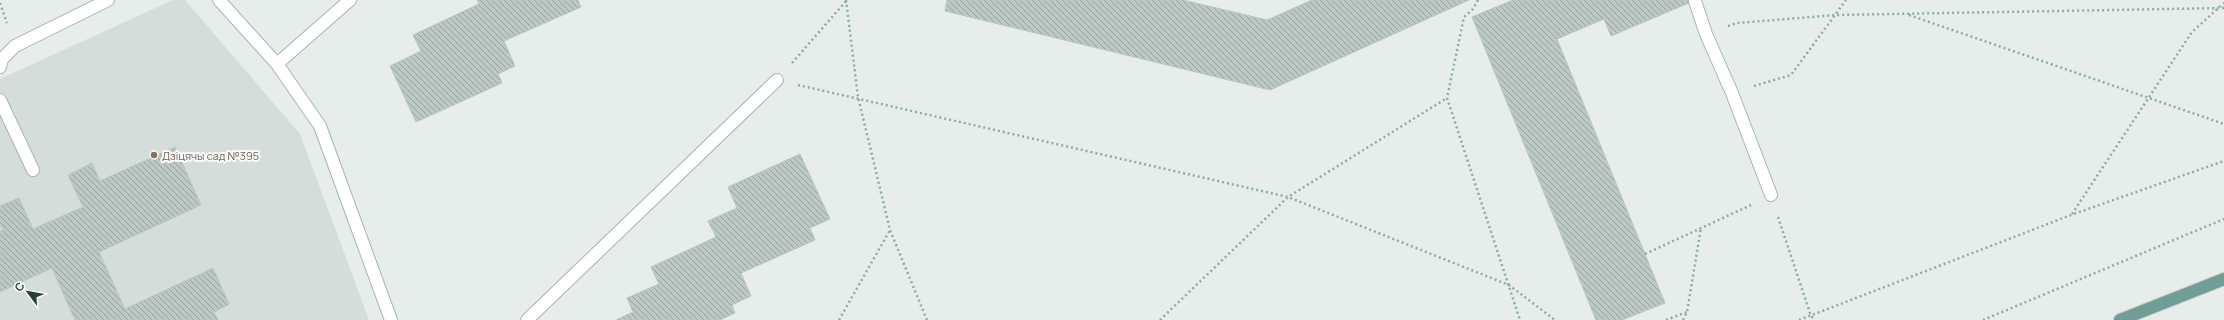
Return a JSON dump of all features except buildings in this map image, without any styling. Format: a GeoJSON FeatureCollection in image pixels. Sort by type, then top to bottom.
{"type":"FeatureCollection","features":[{"type":"Feature","properties":{"kind":"main road"},"geometry":{"type":"LineString","coordinates":[[2120,320],[2224,279]]}},
{"type":"Feature","properties":{"kind":"lane"},"geometry":{"type":"LineString","coordinates":[[0,66],[2,59],[15,46],[108,0]]}},
{"type":"Feature","properties":{"kind":"lane"},"geometry":{"type":"LineString","coordinates":[[219,0],[277,64],[320,126],[391,320]]}},
{"type":"Feature","properties":{"kind":"lane"},"geometry":{"type":"LineString","coordinates":[[277,64],[350,0]]}},
{"type":"Feature","properties":{"kind":"lane"},"geometry":{"type":"LineString","coordinates":[[1695,0],[1706,34],[1732,93],[1771,195]]}},
{"type":"Feature","properties":{"kind":"lane"},"geometry":{"type":"LineString","coordinates":[[527,320],[777,80]]}},
{"type":"Feature","properties":{"kind":"lane"},"geometry":{"type":"LineString","coordinates":[[0,100],[33,170]]}},
{"type":"Feature","properties":{"kind":"path"},"geometry":{"type":"LineString","coordinates":[[847,0],[777,80],[858,97],[1252,190],[1288,197],[1509,285],[1555,320]]}},
{"type":"Feature","properties":{"kind":"path"},"geometry":{"type":"LineString","coordinates":[[847,0],[858,97],[890,230],[927,320]]}},
{"type":"Feature","properties":{"kind":"path"},"geometry":{"type":"LineString","coordinates":[[1478,0],[1473,9],[1464,17],[1447,98],[1520,320]]}},
{"type":"Feature","properties":{"kind":"path"},"geometry":{"type":"LineString","coordinates":[[1732,93],[1791,75],[1846,0]]}},
{"type":"Feature","properties":{"kind":"path"},"geometry":{"type":"LineString","coordinates":[[2072,215],[2192,32],[2224,3]]}},
{"type":"Feature","properties":{"kind":"path"},"geometry":{"type":"LineString","coordinates":[[1706,34],[1737,23],[1836,15],[2224,8]]}},
{"type":"Feature","properties":{"kind":"path"},"geometry":{"type":"LineString","coordinates":[[1906,14],[2224,124]]}},
{"type":"Feature","properties":{"kind":"path"},"geometry":{"type":"LineString","coordinates":[[1160,320],[1288,197],[1447,98]]}},
{"type":"Feature","properties":{"kind":"path"},"geometry":{"type":"LineString","coordinates":[[1799,320],[2072,215],[2224,161]]}},
{"type":"Feature","properties":{"kind":"path"},"geometry":{"type":"LineString","coordinates":[[1645,254],[1771,195],[1811,316],[1815,320]]}},
{"type":"Feature","properties":{"kind":"path"},"geometry":{"type":"LineString","coordinates":[[1983,320],[2224,219]]}},
{"type":"Feature","properties":{"kind":"path"},"geometry":{"type":"LineString","coordinates":[[1683,320],[1687,312],[1701,228]]}},
{"type":"Feature","properties":{"kind":"path"},"geometry":{"type":"LineString","coordinates":[[839,320],[890,230]]}},
{"type":"Feature","properties":{"kind":"path"},"geometry":{"type":"LineString","coordinates":[[1164,320],[1170,312]]}},
{"type":"Feature","properties":{"kind":"path"},"geometry":{"type":"LineString","coordinates":[[1666,320],[1687,312]]}},
{"type":"Feature","properties":{"kind":"shaded area","name":"Дзіцячы сад №395"},"geometry":{"type":"Polygon","coordinates":[[[173,0],[185,0],[300,134],[369,320],[0,320],[0,79],[173,0]]]}},
{"type":"Feature","properties":{"kind":"place","name":"Дзіцячы сад №395"},"geometry":{"type":"Point","coordinates":[154,155]}}]}
